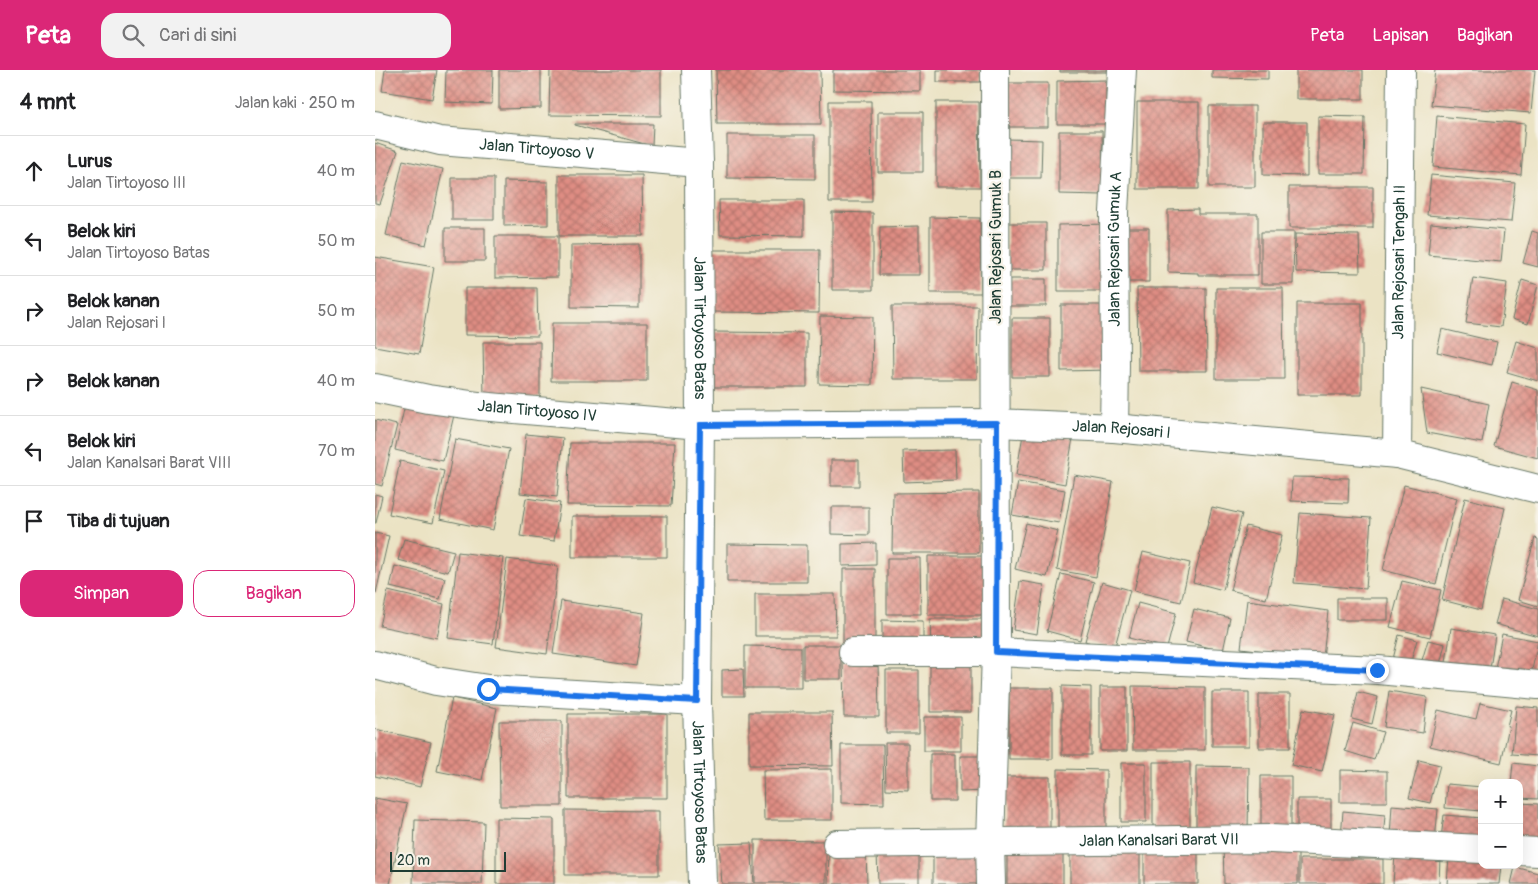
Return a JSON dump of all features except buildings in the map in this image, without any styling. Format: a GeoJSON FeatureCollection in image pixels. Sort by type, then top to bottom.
{"type":"FeatureCollection","features":[{"type":"Feature","properties":{"kind":"street","name":"Jalan Tirtoyoso Batas"},"geometry":{"type":"LineString","coordinates":[[696,70],[699,163],[700,425],[697,701],[702,884]]}},
{"type":"Feature","properties":{"kind":"street","name":"Jalan Rejosari Gumuk B"},"geometry":{"type":"LineString","coordinates":[[991,884],[990,843],[996,652],[995,70]]}},
{"type":"Feature","properties":{"kind":"street","name":"Jalan Rejosari Gumuk A"},"geometry":{"type":"LineString","coordinates":[[1114,428],[1114,212],[1122,70]]}},
{"type":"Feature","properties":{"kind":"street","name":"Jalan Rejosari Tengah II"},"geometry":{"type":"LineString","coordinates":[[1397,454],[1401,70]]}},
{"type":"Feature","properties":{"kind":"street","name":"Jalan Tirtoyoso V"},"geometry":{"type":"LineString","coordinates":[[375,125],[440,141],[699,163]]}},
{"type":"Feature","properties":{"kind":"street","name":"Jalan Tirtoyoso IV"},"geometry":{"type":"LineString","coordinates":[[375,388],[427,399],[479,406],[700,425]]}},
{"type":"Feature","properties":{"kind":"street","name":"Jalan Rejosari I"},"geometry":{"type":"LineString","coordinates":[[700,425],[997,423],[1114,428],[1397,454],[1538,489]]}},
{"type":"Feature","properties":{"kind":"street"},"geometry":{"type":"LineString","coordinates":[[853,652],[996,652],[1377,670],[1538,685]]}},
{"type":"Feature","properties":{"kind":"street"},"geometry":{"type":"LineString","coordinates":[[375,665],[436,680],[488,689],[697,701]]}},
{"type":"Feature","properties":{"kind":"street","name":"Jalan Kanalsari Barat VII"},"geometry":{"type":"LineString","coordinates":[[837,844],[1271,839],[1478,849]]}},
{"type":"Feature","properties":{"kind":"street"},"geometry":{"type":"LineString","coordinates":[[1523,851],[1538,852]]}},
{"type":"Feature","properties":{"kind":"route"},"geometry":{"type":"LineString","coordinates":[[488,689],[697,701],[700,425],[997,423],[996,652],[1377,670]]}}]}
